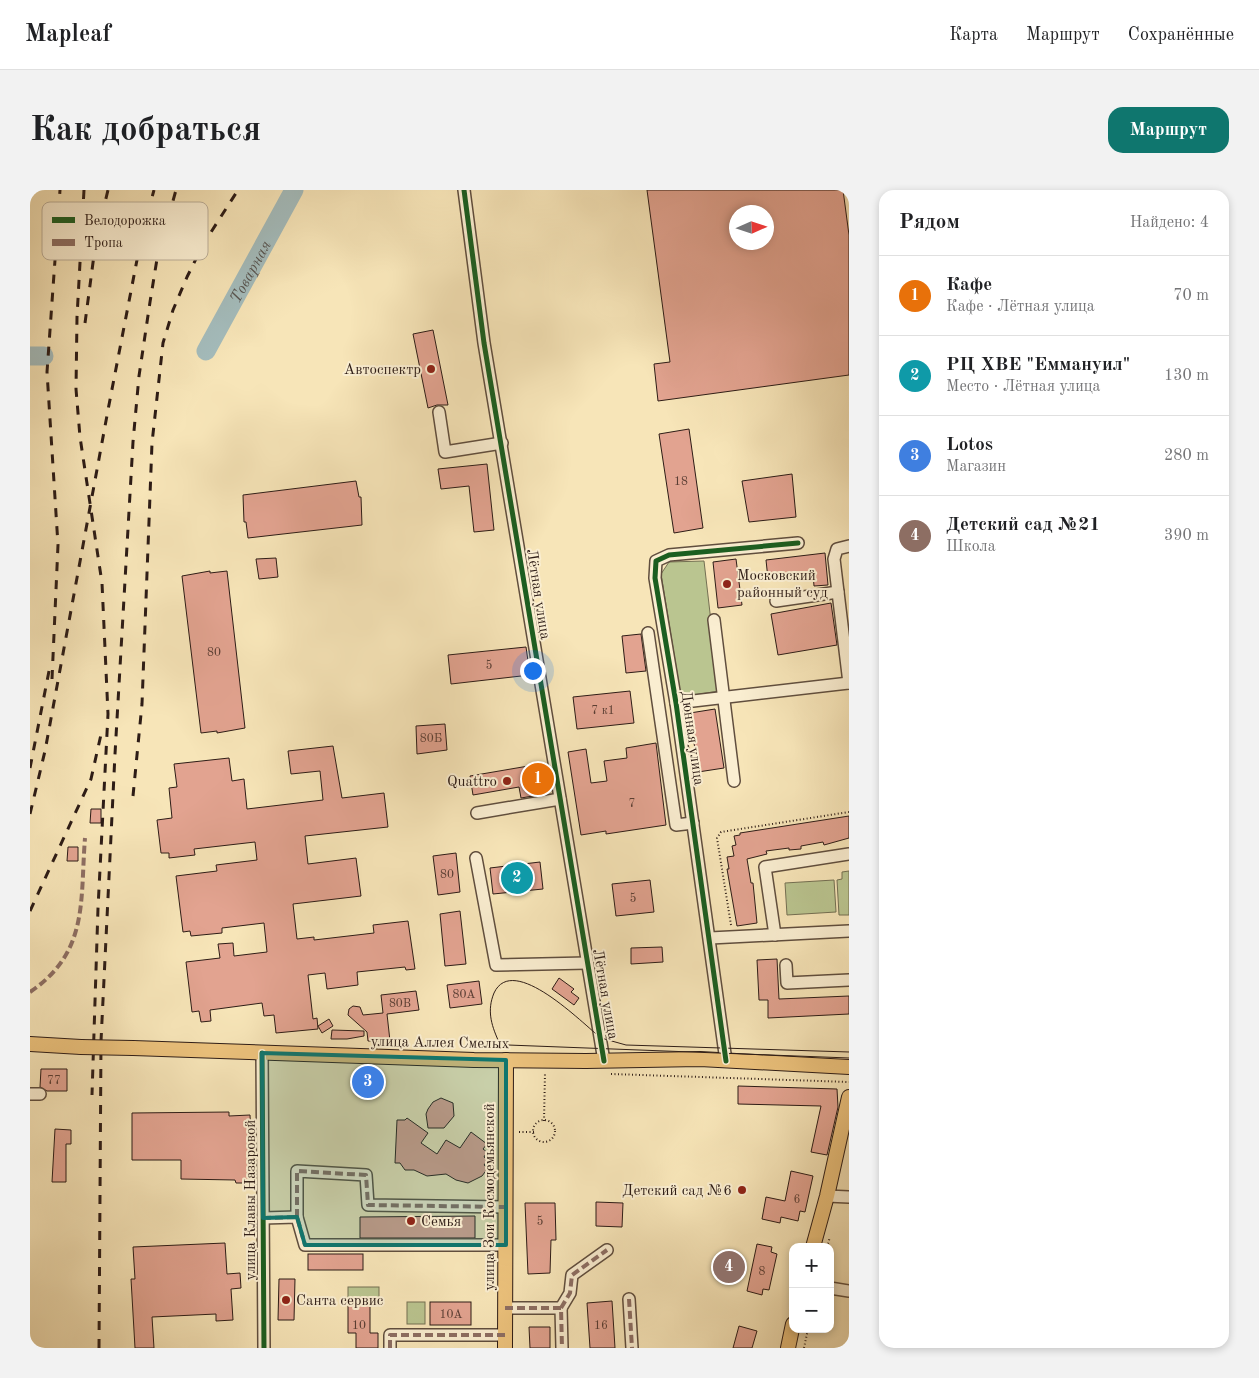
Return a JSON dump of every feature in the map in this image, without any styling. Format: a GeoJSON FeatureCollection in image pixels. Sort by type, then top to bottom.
{"type":"FeatureCollection","features":[{"type":"Feature","properties":{"kind":"main road","name":"улица Аллея Смелых"},"geometry":{"type":"LineString","coordinates":[[30,1044],[506,1060],[604,1067],[700,1059],[849,1067]]}},
{"type":"Feature","properties":{"kind":"main road","name":"улица Зои Космодемьянской"},"geometry":{"type":"LineString","coordinates":[[505,1341],[506,1060]]}},
{"type":"Feature","properties":{"kind":"main road"},"geometry":{"type":"LineString","coordinates":[[814,1243],[846,1123],[849,1097]]}},
{"type":"Feature","properties":{"kind":"main road"},"geometry":{"type":"LineString","coordinates":[[788,1348],[791,1333]]}},
{"type":"Feature","properties":{"kind":"street","name":"Лётная улица"},"geometry":{"type":"LineString","coordinates":[[464,190],[484,343],[604,1067]]}},
{"type":"Feature","properties":{"kind":"street"},"geometry":{"type":"LineString","coordinates":[[439,412],[445,452],[502,443]]}},
{"type":"Feature","properties":{"kind":"street","name":"Дюнная улица"},"geometry":{"type":"LineString","coordinates":[[726,1061],[676,703],[655,578],[656,561],[669,555],[798,543]]}},
{"type":"Feature","properties":{"kind":"street"},"geometry":{"type":"LineString","coordinates":[[676,703],[849,683],[844,608],[838,592],[834,553],[837,549],[849,546]]}},
{"type":"Feature","properties":{"kind":"street"},"geometry":{"type":"LineString","coordinates":[[776,601],[838,592]]}},
{"type":"Feature","properties":{"kind":"street"},"geometry":{"type":"LineString","coordinates":[[714,620],[734,781]]}},
{"type":"Feature","properties":{"kind":"street"},"geometry":{"type":"LineString","coordinates":[[648,633],[676,825],[693,822]]}},
{"type":"Feature","properties":{"kind":"street"},"geometry":{"type":"LineString","coordinates":[[477,813],[560,798]]}},
{"type":"Feature","properties":{"kind":"street"},"geometry":{"type":"LineString","coordinates":[[775,935],[765,868],[849,854]]}},
{"type":"Feature","properties":{"kind":"street"},"geometry":{"type":"LineString","coordinates":[[476,858],[496,964],[587,963]]}},
{"type":"Feature","properties":{"kind":"street"},"geometry":{"type":"LineString","coordinates":[[710,938],[849,932]]}},
{"type":"Feature","properties":{"kind":"street"},"geometry":{"type":"LineString","coordinates":[[786,965],[787,982],[849,980]]}},
{"type":"Feature","properties":{"kind":"street","name":"улица Клавы Назаровой"},"geometry":{"type":"LineString","coordinates":[[262,1052],[264,1348]]}},
{"type":"Feature","properties":{"kind":"street"},"geometry":{"type":"LineString","coordinates":[[506,1207],[368,1205],[366,1176],[298,1171],[297,1217],[304,1245],[506,1245]]}},
{"type":"Feature","properties":{"kind":"street"},"geometry":{"type":"LineString","coordinates":[[827,1196],[849,1197]]}},
{"type":"Feature","properties":{"kind":"street"},"geometry":{"type":"LineString","coordinates":[[263,1218],[297,1217]]}},
{"type":"Feature","properties":{"kind":"street"},"geometry":{"type":"LineString","coordinates":[[562,1348],[561,1308],[570,1293],[572,1274],[607,1250]]}},
{"type":"Feature","properties":{"kind":"street"},"geometry":{"type":"LineString","coordinates":[[834,1289],[849,1291]]}},
{"type":"Feature","properties":{"kind":"street"},"geometry":{"type":"LineString","coordinates":[[629,1299],[632,1348]]}},
{"type":"Feature","properties":{"kind":"street"},"geometry":{"type":"LineString","coordinates":[[505,1308],[561,1308]]}},
{"type":"Feature","properties":{"kind":"street","name":"улица Зои Космодемьянской"},"geometry":{"type":"LineString","coordinates":[[390,1348],[390,1335],[505,1341]]}},
{"type":"Feature","properties":{"kind":"path"},"geometry":{"type":"LineString","coordinates":[[733,937],[717,838],[722,832],[849,812]]}},
{"type":"Feature","properties":{"kind":"path"},"geometry":{"type":"LineString","coordinates":[[604,1067],[849,1082]]}},
{"type":"Feature","properties":{"kind":"path"},"geometry":{"type":"LineString","coordinates":[[544,1121],[545,1073],[548,1073]]}},
{"type":"Feature","properties":{"kind":"path"},"geometry":{"type":"LineString","coordinates":[[534,1132],[541,1142],[552,1139],[554,1127],[544,1121]]}},
{"type":"Feature","properties":{"kind":"path"},"geometry":{"type":"LineString","coordinates":[[534,1132],[537,1124],[544,1121]]}},
{"type":"Feature","properties":{"kind":"path"},"geometry":{"type":"LineString","coordinates":[[506,1132],[534,1132]]}},
{"type":"Feature","properties":{"kind":"path"},"geometry":{"type":"LineString","coordinates":[[804,1348],[807,1333]]}},
{"type":"Feature","properties":{"kind":"highlighted area"},"geometry":{"type":"Polygon","coordinates":[[[262,1053],[506,1060],[506,1245],[305,1245],[297,1217],[263,1218],[262,1053]]]}},
{"type":"Feature","properties":{"kind":"green space"},"geometry":{"type":"Polygon","coordinates":[[[704,561],[719,691],[681,697],[661,574],[669,562],[704,561]]]}},
{"type":"Feature","properties":{"kind":"green space"},"geometry":{"type":"Polygon","coordinates":[[[849,871],[849,915],[839,915],[837,880],[842,879],[842,872],[849,871]]]}},
{"type":"Feature","properties":{"kind":"green space"},"geometry":{"type":"Polygon","coordinates":[[[834,880],[836,912],[787,915],[785,883],[834,880]]]}},
{"type":"Feature","properties":{"kind":"green space"},"geometry":{"type":"Polygon","coordinates":[[[348,1287],[379,1287],[379,1301],[348,1301],[348,1287]]]}},
{"type":"Feature","properties":{"kind":"green space"},"geometry":{"type":"Polygon","coordinates":[[[407,1302],[425,1302],[425,1324],[407,1324],[407,1302]]]}},
{"type":"Feature","properties":{"kind":"building"},"geometry":{"type":"Polygon","coordinates":[[[647,190],[843,190],[849,235],[849,375],[658,401],[654,364],[670,362],[647,190]]]}},
{"type":"Feature","properties":{"kind":"building","name":"Автоспектр"},"geometry":{"type":"Polygon","coordinates":[[[433,330],[448,405],[437,405],[428,408],[413,334],[433,330]]]}},
{"type":"Feature","properties":{"kind":"building"},"geometry":{"type":"Polygon","coordinates":[[[689,429],[703,528],[674,533],[659,434],[689,429]]]}},
{"type":"Feature","properties":{"kind":"building"},"geometry":{"type":"Polygon","coordinates":[[[487,464],[494,530],[474,532],[469,486],[441,489],[438,469],[487,464]]]}},
{"type":"Feature","properties":{"kind":"building"},"geometry":{"type":"Polygon","coordinates":[[[792,474],[796,517],[749,522],[742,481],[792,474]]]}},
{"type":"Feature","properties":{"kind":"building"},"geometry":{"type":"Polygon","coordinates":[[[356,481],[359,497],[361,497],[362,525],[248,538],[246,522],[244,522],[243,495],[356,481]]]}},
{"type":"Feature","properties":{"kind":"building"},"geometry":{"type":"Polygon","coordinates":[[[825,553],[828,585],[814,586],[813,574],[768,579],[766,560],[825,553]]]}},
{"type":"Feature","properties":{"kind":"building"},"geometry":{"type":"Polygon","coordinates":[[[276,558],[278,577],[259,579],[256,559],[276,558]]]}},
{"type":"Feature","properties":{"kind":"building","name":"Московский районный суд"},"geometry":{"type":"Polygon","coordinates":[[[736,559],[742,605],[718,608],[713,562],[736,559]]]}},
{"type":"Feature","properties":{"kind":"building"},"geometry":{"type":"Polygon","coordinates":[[[210,571],[210,573],[227,571],[245,728],[217,733],[217,731],[201,733],[182,576],[210,571]]]}},
{"type":"Feature","properties":{"kind":"building"},"geometry":{"type":"Polygon","coordinates":[[[831,603],[837,645],[778,655],[771,614],[831,603]]]}},
{"type":"Feature","properties":{"kind":"building"},"geometry":{"type":"Polygon","coordinates":[[[641,634],[646,671],[626,673],[622,636],[641,634]]]}},
{"type":"Feature","properties":{"kind":"building"},"geometry":{"type":"Polygon","coordinates":[[[526,647],[530,675],[451,684],[448,655],[526,647]]]}},
{"type":"Feature","properties":{"kind":"building"},"geometry":{"type":"Polygon","coordinates":[[[630,691],[634,723],[577,729],[573,697],[630,691]]]}},
{"type":"Feature","properties":{"kind":"building"},"geometry":{"type":"Polygon","coordinates":[[[715,709],[724,768],[698,772],[690,713],[715,709]]]}},
{"type":"Feature","properties":{"kind":"building"},"geometry":{"type":"Polygon","coordinates":[[[445,724],[447,750],[417,754],[416,726],[445,724]]]}},
{"type":"Feature","properties":{"kind":"building"},"geometry":{"type":"Polygon","coordinates":[[[656,743],[666,825],[606,834],[606,831],[581,835],[568,752],[586,749],[591,783],[607,781],[604,761],[627,758],[626,748],[656,743]]]}},
{"type":"Feature","properties":{"kind":"building"},"geometry":{"type":"Polygon","coordinates":[[[333,746],[342,798],[384,793],[388,827],[305,836],[308,864],[356,858],[361,896],[293,904],[297,939],[314,937],[314,940],[374,933],[373,925],[408,921],[415,969],[406,970],[405,967],[357,972],[358,985],[327,989],[325,973],[308,975],[313,1019],[317,1018],[318,1029],[276,1033],[274,1015],[264,1016],[262,1003],[210,1010],[211,1021],[201,1022],[199,1011],[192,1012],[186,962],[220,958],[218,944],[233,943],[234,956],[267,952],[264,923],[222,928],[222,933],[191,936],[190,931],[183,932],[176,876],[217,871],[216,865],[257,860],[255,842],[194,849],[195,855],[169,858],[169,853],[161,853],[157,820],[172,818],[169,788],[177,787],[174,764],[229,758],[232,781],[244,779],[247,809],[323,800],[320,771],[291,774],[288,751],[333,746]]]}},
{"type":"Feature","properties":{"kind":"building","name":"Quattro"},"geometry":{"type":"Polygon","coordinates":[[[540,764],[545,794],[521,798],[519,787],[473,795],[470,776],[540,764]]]}},
{"type":"Feature","properties":{"kind":"building"},"geometry":{"type":"Polygon","coordinates":[[[91,809],[101,809],[101,823],[90,823],[91,809]]]}},
{"type":"Feature","properties":{"kind":"building"},"geometry":{"type":"Polygon","coordinates":[[[849,816],[849,838],[824,845],[823,842],[801,846],[801,849],[789,850],[789,848],[766,851],[767,854],[747,859],[751,883],[753,883],[757,923],[737,926],[727,869],[729,869],[727,857],[734,856],[732,846],[736,845],[734,836],[740,835],[740,833],[849,816]]]}},
{"type":"Feature","properties":{"kind":"building"},"geometry":{"type":"Polygon","coordinates":[[[68,847],[78,847],[78,861],[67,861],[68,847]]]}},
{"type":"Feature","properties":{"kind":"building"},"geometry":{"type":"Polygon","coordinates":[[[456,853],[460,892],[438,895],[433,856],[456,853]]]}},
{"type":"Feature","properties":{"kind":"building"},"geometry":{"type":"Polygon","coordinates":[[[540,862],[543,889],[493,894],[490,868],[540,862]]]}},
{"type":"Feature","properties":{"kind":"building"},"geometry":{"type":"Polygon","coordinates":[[[650,880],[654,912],[616,916],[612,884],[650,880]]]}},
{"type":"Feature","properties":{"kind":"building"},"geometry":{"type":"Polygon","coordinates":[[[460,911],[466,964],[445,966],[440,914],[460,911]]]}},
{"type":"Feature","properties":{"kind":"building"},"geometry":{"type":"Polygon","coordinates":[[[662,947],[663,962],[631,964],[631,948],[662,947]]]}},
{"type":"Feature","properties":{"kind":"building"},"geometry":{"type":"Polygon","coordinates":[[[777,959],[779,999],[849,996],[849,1014],[768,1018],[768,1000],[759,1000],[757,960],[777,959]]]}},
{"type":"Feature","properties":{"kind":"building"},"geometry":{"type":"Polygon","coordinates":[[[559,978],[574,989],[571,992],[579,998],[574,1005],[552,989],[559,978]]]}},
{"type":"Feature","properties":{"kind":"building"},"geometry":{"type":"Polygon","coordinates":[[[479,981],[482,1004],[450,1008],[447,985],[479,981]]]}},
{"type":"Feature","properties":{"kind":"building"},"geometry":{"type":"Polygon","coordinates":[[[416,991],[419,1010],[387,1014],[390,1041],[368,1041],[367,1032],[348,1015],[349,1009],[353,1006],[360,1007],[363,1015],[383,1013],[381,995],[416,991]]]}},
{"type":"Feature","properties":{"kind":"building"},"geometry":{"type":"Polygon","coordinates":[[[329,1019],[333,1026],[322,1033],[318,1026],[329,1019]]]}},
{"type":"Feature","properties":{"kind":"building"},"geometry":{"type":"Polygon","coordinates":[[[332,1030],[364,1031],[364,1036],[331,1039],[332,1030]]]}},
{"type":"Feature","properties":{"kind":"building"},"geometry":{"type":"Polygon","coordinates":[[[41,1069],[67,1069],[67,1091],[47,1091],[40,1087],[41,1069]]]}},
{"type":"Feature","properties":{"kind":"building"},"geometry":{"type":"Polygon","coordinates":[[[361,1073],[376,1073],[375,1091],[360,1091],[361,1073]]]}},
{"type":"Feature","properties":{"kind":"building"},"geometry":{"type":"Polygon","coordinates":[[[738,1086],[837,1089],[838,1107],[827,1155],[811,1152],[821,1106],[738,1104],[738,1086]]]}},
{"type":"Feature","properties":{"kind":"building"},"geometry":{"type":"Polygon","coordinates":[[[441,1098],[453,1103],[454,1116],[444,1128],[428,1128],[426,1114],[428,1109],[433,1102],[441,1098]]]}},
{"type":"Feature","properties":{"kind":"building"},"geometry":{"type":"Polygon","coordinates":[[[229,1112],[229,1116],[250,1115],[253,1183],[236,1183],[235,1180],[181,1179],[181,1160],[132,1160],[132,1113],[229,1112]]]}},
{"type":"Feature","properties":{"kind":"building"},"geometry":{"type":"Polygon","coordinates":[[[407,1118],[428,1133],[421,1143],[437,1154],[446,1140],[460,1148],[471,1132],[487,1144],[483,1149],[487,1152],[484,1157],[488,1160],[484,1165],[488,1168],[482,1176],[468,1183],[456,1180],[446,1174],[427,1176],[414,1170],[405,1170],[400,1163],[395,1163],[397,1120],[405,1120],[407,1118]]]}},
{"type":"Feature","properties":{"kind":"building"},"geometry":{"type":"Polygon","coordinates":[[[55,1129],[71,1130],[71,1144],[66,1144],[66,1182],[52,1182],[55,1129]]]}},
{"type":"Feature","properties":{"kind":"building"},"geometry":{"type":"Polygon","coordinates":[[[791,1171],[813,1176],[805,1212],[800,1211],[798,1221],[781,1217],[780,1223],[762,1219],[766,1197],[785,1201],[791,1171]]]}},
{"type":"Feature","properties":{"kind":"building"},"geometry":{"type":"Polygon","coordinates":[[[596,1202],[623,1203],[622,1227],[596,1226],[596,1202]]]}},
{"type":"Feature","properties":{"kind":"building"},"geometry":{"type":"Polygon","coordinates":[[[525,1203],[555,1203],[556,1240],[551,1240],[550,1273],[528,1274],[525,1203]]]}},
{"type":"Feature","properties":{"kind":"building"},"geometry":{"type":"Polygon","coordinates":[[[475,1216],[475,1238],[360,1238],[360,1217],[475,1216]]]}},
{"type":"Feature","properties":{"kind":"building"},"geometry":{"type":"Polygon","coordinates":[[[225,1243],[227,1274],[240,1273],[241,1288],[231,1289],[233,1320],[216,1321],[216,1314],[152,1317],[154,1348],[135,1348],[131,1279],[135,1279],[133,1247],[225,1243]]]}},
{"type":"Feature","properties":{"kind":"building"},"geometry":{"type":"Polygon","coordinates":[[[757,1244],[772,1247],[771,1252],[777,1254],[769,1290],[763,1289],[762,1295],[747,1291],[757,1244]]]}},
{"type":"Feature","properties":{"kind":"building"},"geometry":{"type":"Polygon","coordinates":[[[308,1254],[363,1254],[363,1270],[308,1270],[308,1254]]]}},
{"type":"Feature","properties":{"kind":"building","name":"Санта сервис"},"geometry":{"type":"Polygon","coordinates":[[[279,1279],[295,1279],[294,1320],[278,1320],[279,1279]]]}},
{"type":"Feature","properties":{"kind":"building"},"geometry":{"type":"Polygon","coordinates":[[[348,1301],[370,1301],[370,1333],[378,1333],[378,1348],[356,1348],[356,1333],[348,1333],[348,1301]]]}},
{"type":"Feature","properties":{"kind":"building"},"geometry":{"type":"Polygon","coordinates":[[[612,1301],[615,1348],[590,1348],[587,1303],[612,1301]]]}},
{"type":"Feature","properties":{"kind":"building"},"geometry":{"type":"Polygon","coordinates":[[[430,1302],[471,1302],[471,1325],[430,1325],[430,1302]]]}},
{"type":"Feature","properties":{"kind":"building"},"geometry":{"type":"Polygon","coordinates":[[[739,1326],[757,1331],[752,1348],[733,1348],[739,1326]]]}},
{"type":"Feature","properties":{"kind":"building"},"geometry":{"type":"Polygon","coordinates":[[[529,1327],[550,1327],[550,1348],[530,1348],[529,1327]]]}},
{"type":"Feature","properties":{"kind":"waterway","name":"Товарная"},"geometry":{"type":"LineString","coordinates":[[206,351],[294,190]]}},
{"type":"Feature","properties":{"kind":"waterway","name":"Товарная"},"geometry":{"type":"LineString","coordinates":[[30,356],[44,356]]}},
{"type":"Feature","properties":{"kind":"tram line"},"geometry":{"type":"LineString","coordinates":[[849,1052],[626,1045],[601,1038],[548,995],[516,981],[503,983],[494,993],[490,1011],[493,1028],[498,1040],[508,1045],[849,1058]]}},
{"type":"Feature","properties":{"kind":"railway"},"geometry":{"type":"LineString","coordinates":[[59,202],[60,190]]}},
{"type":"Feature","properties":{"kind":"railway"},"geometry":{"type":"LineString","coordinates":[[83,202],[84,190]]}},
{"type":"Feature","properties":{"kind":"railway"},"geometry":{"type":"LineString","coordinates":[[105,202],[108,190]]}},
{"type":"Feature","properties":{"kind":"railway"},"geometry":{"type":"LineString","coordinates":[[151,202],[154,190]]}},
{"type":"Feature","properties":{"kind":"railway"},"geometry":{"type":"LineString","coordinates":[[173,202],[176,190]]}},
{"type":"Feature","properties":{"kind":"railway"},"geometry":{"type":"LineString","coordinates":[[208,237],[238,190]]}},
{"type":"Feature","properties":{"kind":"railway"},"geometry":{"type":"LineString","coordinates":[[52,679],[58,545],[47,372],[55,260]]}},
{"type":"Feature","properties":{"kind":"railway"},"geometry":{"type":"LineString","coordinates":[[80,260],[76,389],[80,437],[102,583],[108,714],[98,908],[92,1095]]}},
{"type":"Feature","properties":{"kind":"railway"},"geometry":{"type":"LineString","coordinates":[[85,323],[93,260]]}},
{"type":"Feature","properties":{"kind":"railway"},"geometry":{"type":"LineString","coordinates":[[30,814],[45,751],[137,260]]}},
{"type":"Feature","properties":{"kind":"railway"},"geometry":{"type":"LineString","coordinates":[[99,1348],[101,1041],[115,754],[133,442],[139,376],[157,260]]}},
{"type":"Feature","properties":{"kind":"railway"},"geometry":{"type":"LineString","coordinates":[[133,796],[142,704],[152,443],[163,343],[173,310],[196,260]]}},
{"type":"Feature","properties":{"kind":"railway"},"geometry":{"type":"LineString","coordinates":[[30,768],[49,671]]}},
{"type":"Feature","properties":{"kind":"railway"},"geometry":{"type":"LineString","coordinates":[[30,911],[91,779],[102,730]]}},
{"type":"Feature","properties":{"kind":"marked path"},"geometry":{"type":"LineString","coordinates":[[30,992],[49,976],[63,960],[72,942],[78,924],[81,904],[85,838]]}},
{"type":"Feature","properties":{"kind":"marked path"},"geometry":{"type":"LineString","coordinates":[[297,1217],[297,1171],[366,1175],[368,1205],[506,1207]]}},
{"type":"Feature","properties":{"kind":"marked path"},"geometry":{"type":"LineString","coordinates":[[263,1218],[297,1217],[305,1245],[506,1245]]}},
{"type":"Feature","properties":{"kind":"marked path"},"geometry":{"type":"LineString","coordinates":[[561,1308],[570,1293],[572,1275],[607,1250]]}},
{"type":"Feature","properties":{"kind":"marked path"},"geometry":{"type":"LineString","coordinates":[[629,1299],[632,1348]]}},
{"type":"Feature","properties":{"kind":"marked path"},"geometry":{"type":"LineString","coordinates":[[505,1308],[561,1308],[562,1348]]}},
{"type":"Feature","properties":{"kind":"marked path"},"geometry":{"type":"LineString","coordinates":[[390,1348],[390,1335],[505,1335]]}},
{"type":"Feature","properties":{"kind":"cycle path"},"geometry":{"type":"LineString","coordinates":[[464,190],[484,343],[604,1061]]}},
{"type":"Feature","properties":{"kind":"cycle path"},"geometry":{"type":"LineString","coordinates":[[726,1061],[676,703],[655,578],[656,561],[669,555],[798,543]]}},
{"type":"Feature","properties":{"kind":"cycle path"},"geometry":{"type":"LineString","coordinates":[[262,1053],[264,1348]]}},
{"type":"Feature","properties":{"kind":"place","name":"Автоспектр"},"geometry":{"type":"Point","coordinates":[431,369]}},
{"type":"Feature","properties":{"kind":"place","name":"Московский районный суд"},"geometry":{"type":"Point","coordinates":[727,584]}},
{"type":"Feature","properties":{"kind":"place","name":"Кафе"},"geometry":{"type":"Point","coordinates":[538,779]}},
{"type":"Feature","properties":{"kind":"place","name":"Quattro"},"geometry":{"type":"Point","coordinates":[507,781]}},
{"type":"Feature","properties":{"kind":"place","name":"РЦ ХВЕ \"Еммануил\""},"geometry":{"type":"Point","coordinates":[517,878]}},
{"type":"Feature","properties":{"kind":"place","name":"Lotos"},"geometry":{"type":"Point","coordinates":[368,1082]}},
{"type":"Feature","properties":{"kind":"place","name":"Детский сад №6"},"geometry":{"type":"Point","coordinates":[742,1190]}},
{"type":"Feature","properties":{"kind":"place","name":"Семья"},"geometry":{"type":"Point","coordinates":[411,1221]}},
{"type":"Feature","properties":{"kind":"place","name":"Детский сад №21"},"geometry":{"type":"Point","coordinates":[729,1267]}},
{"type":"Feature","properties":{"kind":"place","name":"Санта сервис"},"geometry":{"type":"Point","coordinates":[286,1300]}}]}
